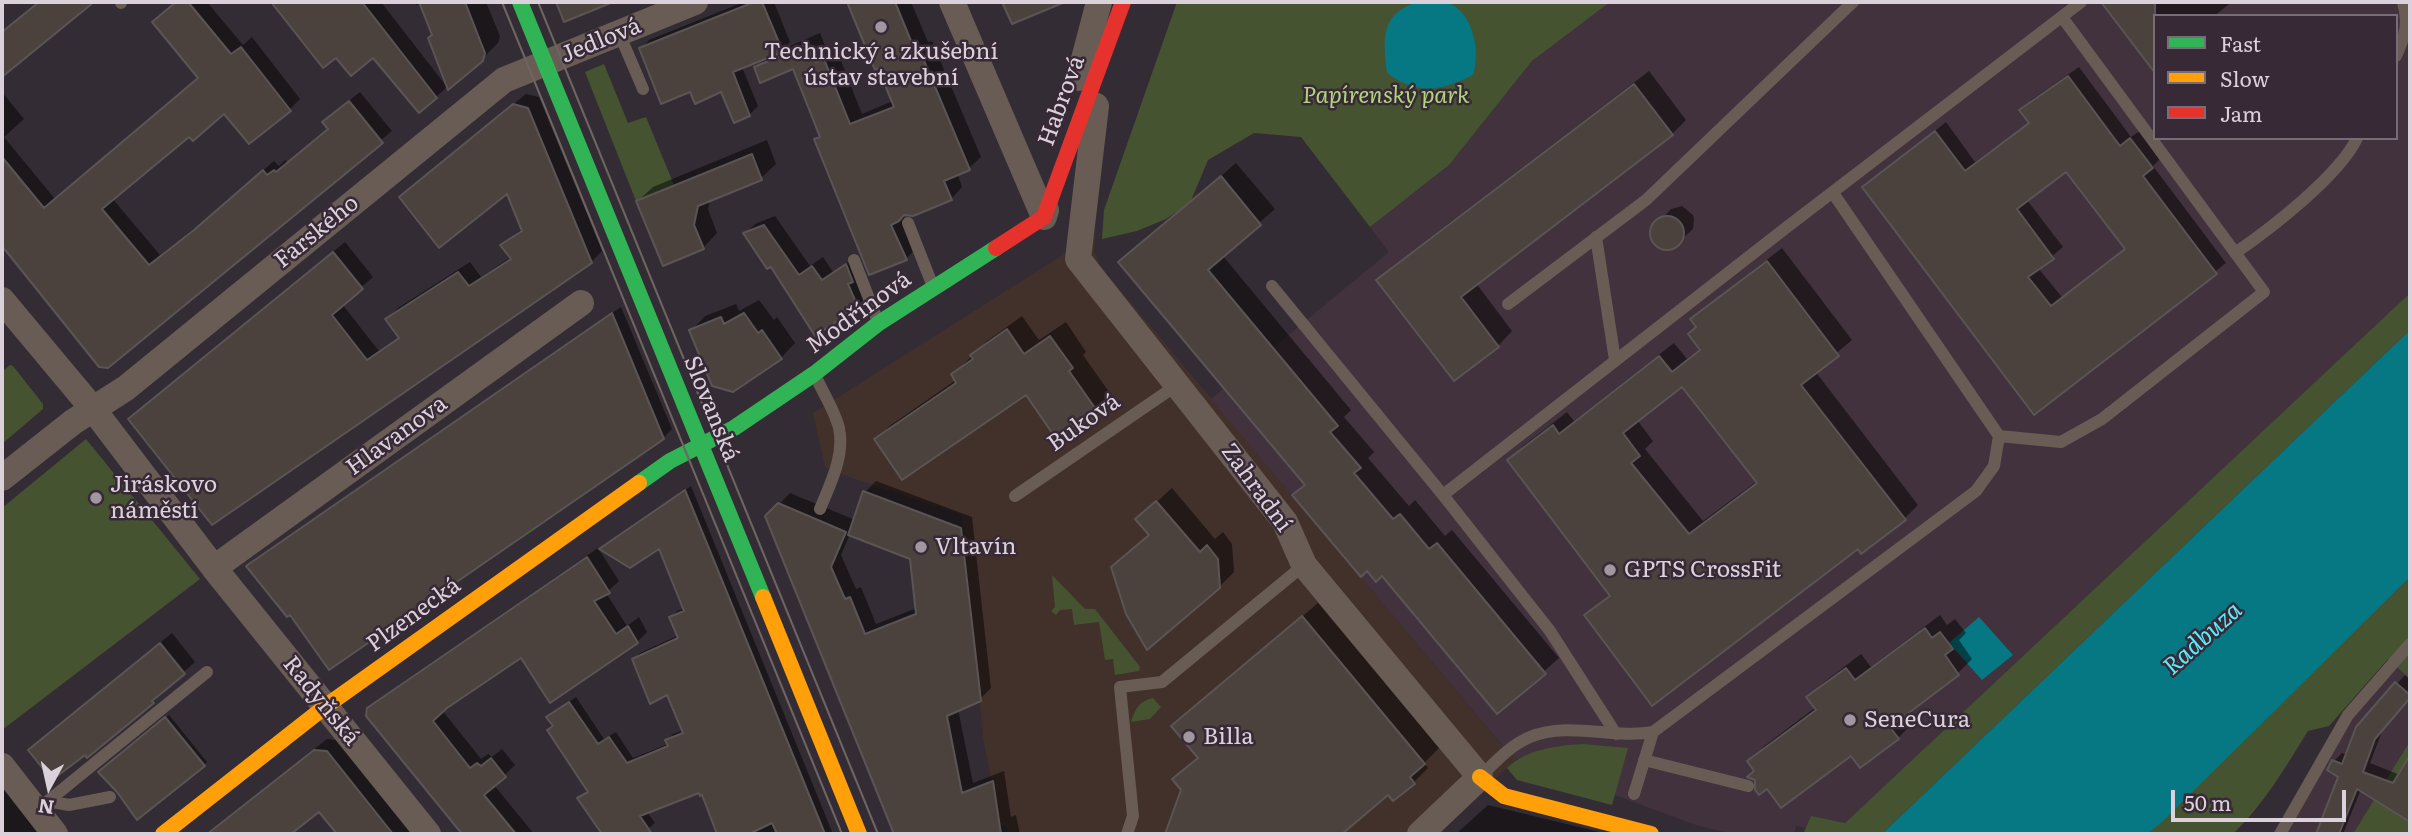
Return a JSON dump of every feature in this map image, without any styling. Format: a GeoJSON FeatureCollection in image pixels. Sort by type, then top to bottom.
{"type":"FeatureCollection","features":[{"type":"Feature","properties":{"kind":"street","name":"Slovanská"},"geometry":{"type":"LineString","coordinates":[[520,2],[859,834]]}},
{"type":"Feature","properties":{"kind":"street","name":"Jedlová"},"geometry":{"type":"LineString","coordinates":[[545,64],[695,2]]}},
{"type":"Feature","properties":{"kind":"street"},"geometry":{"type":"LineString","coordinates":[[952,2],[1044,216]]}},
{"type":"Feature","properties":{"kind":"street"},"geometry":{"type":"LineString","coordinates":[[1044,216],[1099,2]]}},
{"type":"Feature","properties":{"kind":"street","name":"Zahradní"},"geometry":{"type":"LineString","coordinates":[[1109,2],[1077,258],[1285,522],[1304,565],[1480,777],[1504,796],[1651,834]]}},
{"type":"Feature","properties":{"kind":"street","name":"Habrová"},"geometry":{"type":"LineString","coordinates":[[1044,216],[1123,2]]}},
{"type":"Feature","properties":{"kind":"street","name":"Farského"},"geometry":{"type":"LineString","coordinates":[[93,409],[126,388],[503,80],[545,64]]}},
{"type":"Feature","properties":{"kind":"street","name":"Modřínová"},"geometry":{"type":"LineString","coordinates":[[701,445],[734,428],[814,374],[879,323],[1044,216]]}},
{"type":"Feature","properties":{"kind":"street","name":"Hlavanova"},"geometry":{"type":"LineString","coordinates":[[214,568],[581,303]]}},
{"type":"Feature","properties":{"kind":"street"},"geometry":{"type":"LineString","coordinates":[[7,315],[93,409],[214,568]]}},
{"type":"Feature","properties":{"kind":"street"},"geometry":{"type":"LineString","coordinates":[[2,478],[93,409]]}},
{"type":"Feature","properties":{"kind":"street","name":"Plzenecká"},"geometry":{"type":"LineString","coordinates":[[163,834],[326,706],[670,461],[701,445]]}},
{"type":"Feature","properties":{"kind":"street","name":"Radyňská"},"geometry":{"type":"LineString","coordinates":[[214,568],[428,834]]}},
{"type":"Feature","properties":{"kind":"street"},"geometry":{"type":"LineString","coordinates":[[2,766],[44,806],[55,834]]}},
{"type":"Feature","properties":{"kind":"street"},"geometry":{"type":"LineString","coordinates":[[1420,834],[1480,777]]}},
{"type":"Feature","properties":{"kind":"lane"},"geometry":{"type":"LineString","coordinates":[[1508,304],[1646,200],[1853,2]]}},
{"type":"Feature","properties":{"kind":"lane"},"geometry":{"type":"LineString","coordinates":[[1443,495],[2081,2]]}},
{"type":"Feature","properties":{"kind":"lane"},"geometry":{"type":"LineString","coordinates":[[2398,51],[2408,20],[2403,2]]}},
{"type":"Feature","properties":{"kind":"lane"},"geometry":{"type":"LineString","coordinates":[[1999,436],[2061,442],[2113,410],[2264,292],[2062,18]]}},
{"type":"Feature","properties":{"kind":"lane"},"geometry":{"type":"LineString","coordinates":[[619,33],[643,89]]}},
{"type":"Feature","properties":{"kind":"lane"},"geometry":{"type":"LineString","coordinates":[[2235,253],[2262,234],[2319,184],[2352,149],[2356,140]]}},
{"type":"Feature","properties":{"kind":"lane"},"geometry":{"type":"LineString","coordinates":[[1480,777],[1503,754],[1529,737],[1573,730],[1635,735],[1653,732],[1976,491],[1994,466],[1999,436],[1833,193]]}},
{"type":"Feature","properties":{"kind":"lane"},"geometry":{"type":"LineString","coordinates":[[908,223],[933,288]]}},
{"type":"Feature","properties":{"kind":"lane"},"geometry":{"type":"LineString","coordinates":[[1596,237],[1615,360]]}},
{"type":"Feature","properties":{"kind":"lane"},"geometry":{"type":"LineString","coordinates":[[854,260],[879,323]]}},
{"type":"Feature","properties":{"kind":"lane"},"geometry":{"type":"LineString","coordinates":[[1272,286],[1550,631],[1616,734]]}},
{"type":"Feature","properties":{"kind":"lane"},"geometry":{"type":"LineString","coordinates":[[814,374],[837,421],[840,436],[836,464],[820,509]]}},
{"type":"Feature","properties":{"kind":"lane","name":"Buková"},"geometry":{"type":"LineString","coordinates":[[1015,495],[1177,384]]}},
{"type":"Feature","properties":{"kind":"lane"},"geometry":{"type":"LineString","coordinates":[[1126,834],[1133,816],[1120,687],[1162,682],[1304,565]]}},
{"type":"Feature","properties":{"kind":"lane"},"geometry":{"type":"LineString","coordinates":[[2280,834],[2348,715],[2410,644]]}},
{"type":"Feature","properties":{"kind":"lane"},"geometry":{"type":"LineString","coordinates":[[44,806],[207,672]]}},
{"type":"Feature","properties":{"kind":"lane"},"geometry":{"type":"LineString","coordinates":[[1634,794],[1653,732]]}},
{"type":"Feature","properties":{"kind":"lane"},"geometry":{"type":"LineString","coordinates":[[1644,760],[1748,786]]}},
{"type":"Feature","properties":{"kind":"lane"},"geometry":{"type":"LineString","coordinates":[[44,806],[69,805],[110,797]]}},
{"type":"Feature","properties":{"kind":"shaded area"},"geometry":{"type":"Polygon","coordinates":[[[1610,2],[2410,2],[2410,293],[1845,823],[1811,817],[1805,828],[1796,826],[1794,834],[1732,834],[1696,825],[1517,759],[1508,752],[1211,399],[1389,252],[1370,227],[1449,165],[1532,61],[1610,2]]]}},
{"type":"Feature","properties":{"kind":"shaded area"},"geometry":{"type":"Polygon","coordinates":[[[1096,234],[1094,250],[1100,266],[1500,743],[1517,759],[1434,834],[1008,834],[1006,825],[1000,826],[983,737],[962,515],[825,467],[813,413],[1096,234]]]}},
{"type":"Feature","properties":{"kind":"shaded area"},"geometry":{"type":"Polygon","coordinates":[[[2394,664],[2410,679],[2410,741],[2353,834],[2280,834],[2348,715],[2394,664]]]}},
{"type":"Feature","properties":{"kind":"green space","name":"Papírenský park"},"geometry":{"type":"Polygon","coordinates":[[[1177,2],[1610,2],[1532,61],[1449,165],[1370,227],[1301,137],[1254,133],[1208,160],[1190,203],[1166,219],[1137,231],[1102,239],[1104,210],[1177,2]]]}},
{"type":"Feature","properties":{"kind":"green space"},"geometry":{"type":"Polygon","coordinates":[[[604,64],[628,123],[646,117],[674,185],[636,201],[585,72],[604,64]]]}},
{"type":"Feature","properties":{"kind":"green space"},"geometry":{"type":"Polygon","coordinates":[[[2410,293],[2410,330],[1882,834],[1803,834],[1811,816],[1845,823],[2410,293]]]}},
{"type":"Feature","properties":{"kind":"green space"},"geometry":{"type":"Polygon","coordinates":[[[10,365],[43,404],[43,409],[2,444],[2,372],[10,365]]]}},
{"type":"Feature","properties":{"kind":"green space"},"geometry":{"type":"Polygon","coordinates":[[[86,439],[200,579],[2,730],[2,508],[86,439]]]}},
{"type":"Feature","properties":{"kind":"green space"},"geometry":{"type":"Polygon","coordinates":[[[1052,575],[1085,609],[1095,609],[1140,667],[1139,671],[1115,675],[1113,659],[1105,660],[1099,622],[1074,625],[1072,609],[1060,610],[1056,615],[1051,611],[1055,607],[1052,575]]]}},
{"type":"Feature","properties":{"kind":"green space"},"geometry":{"type":"Polygon","coordinates":[[[2410,577],[2410,679],[2388,659],[2329,726],[2308,731],[2264,798],[2233,834],[2147,834],[2410,577]]]}},
{"type":"Feature","properties":{"kind":"green space"},"geometry":{"type":"Polygon","coordinates":[[[1153,698],[1161,707],[1150,719],[1131,722],[1138,706],[1153,698]]]}},
{"type":"Feature","properties":{"kind":"green space"},"geometry":{"type":"Polygon","coordinates":[[[2410,741],[2410,834],[2353,834],[2410,741]]]}},
{"type":"Feature","properties":{"kind":"green space"},"geometry":{"type":"Polygon","coordinates":[[[1582,744],[1628,748],[1612,805],[1517,780],[1507,768],[1532,753],[1552,747],[1582,744]]]}},
{"type":"Feature","properties":{"kind":"water"},"geometry":{"type":"Polygon","coordinates":[[[1417,2],[1446,2],[1463,14],[1473,33],[1475,44],[1473,75],[1450,85],[1429,89],[1409,85],[1387,73],[1385,39],[1390,21],[1405,7],[1417,2]]]}},
{"type":"Feature","properties":{"kind":"water","name":"Radbuza"},"geometry":{"type":"Polygon","coordinates":[[[2410,330],[2410,577],[2163,821],[2147,834],[1882,834],[2410,330]]]}},
{"type":"Feature","properties":{"kind":"water"},"geometry":{"type":"Polygon","coordinates":[[[1979,617],[2013,655],[1982,680],[1949,643],[1979,617]]]}},
{"type":"Feature","properties":{"kind":"building"},"geometry":{"type":"Polygon","coordinates":[[[39,2],[94,2],[2,77],[2,32],[39,2]]]}},
{"type":"Feature","properties":{"kind":"building"},"geometry":{"type":"Polygon","coordinates":[[[176,2],[188,2],[231,54],[241,47],[291,111],[249,144],[224,114],[193,141],[189,137],[102,209],[149,265],[263,170],[267,175],[274,170],[276,172],[328,129],[322,122],[349,101],[383,143],[108,368],[99,367],[2,246],[2,157],[44,208],[198,78],[152,22],[176,2]]]}},
{"type":"Feature","properties":{"kind":"building"},"geometry":{"type":"Polygon","coordinates":[[[271,2],[362,2],[437,98],[419,113],[373,58],[351,76],[336,58],[323,68],[271,2]]]}},
{"type":"Feature","properties":{"kind":"building"},"geometry":{"type":"Polygon","coordinates":[[[419,2],[465,2],[485,53],[483,61],[448,90],[428,38],[432,35],[419,2]]]}},
{"type":"Feature","properties":{"kind":"building"},"geometry":{"type":"Polygon","coordinates":[[[556,2],[613,2],[564,22],[556,2]]]}},
{"type":"Feature","properties":{"kind":"building"},"geometry":{"type":"Polygon","coordinates":[[[754,2],[762,2],[783,52],[733,72],[750,116],[734,123],[721,92],[695,104],[690,92],[661,104],[639,48],[754,2]]]}},
{"type":"Feature","properties":{"kind":"building"},"geometry":{"type":"Polygon","coordinates":[[[847,2],[895,2],[916,53],[920,51],[970,170],[944,181],[952,200],[913,216],[904,215],[891,225],[907,260],[869,275],[814,139],[820,137],[793,69],[760,83],[754,67],[808,44],[816,62],[824,59],[850,124],[894,107],[878,68],[875,70],[847,2]]]}},
{"type":"Feature","properties":{"kind":"building"},"geometry":{"type":"Polygon","coordinates":[[[1002,2],[1065,2],[1012,24],[1002,2]]]}},
{"type":"Feature","properties":{"kind":"building"},"geometry":{"type":"Polygon","coordinates":[[[2101,2],[2155,2],[2153,70],[2101,2]]]}},
{"type":"Feature","properties":{"kind":"building"},"geometry":{"type":"Polygon","coordinates":[[[2068,76],[2120,146],[2130,138],[2153,168],[2143,176],[2217,274],[2034,415],[1862,187],[1935,131],[1965,171],[2029,123],[2019,110],[2068,76]],[[2066,172],[2017,209],[2054,259],[2028,277],[2051,306],[2125,249],[2066,172]]]}},
{"type":"Feature","properties":{"kind":"building"},"geometry":{"type":"Polygon","coordinates":[[[1634,84],[1673,135],[1461,297],[1499,347],[1454,381],[1376,280],[1634,84]]]}},
{"type":"Feature","properties":{"kind":"building"},"geometry":{"type":"Polygon","coordinates":[[[513,104],[528,108],[592,263],[212,525],[128,419],[333,252],[363,289],[332,315],[367,360],[399,338],[385,319],[458,272],[469,286],[511,259],[500,245],[522,231],[507,194],[439,248],[399,197],[513,104]]]}},
{"type":"Feature","properties":{"kind":"building"},"geometry":{"type":"Polygon","coordinates":[[[752,154],[762,180],[698,206],[694,225],[704,249],[663,266],[636,201],[752,154]]]}},
{"type":"Feature","properties":{"kind":"building"},"geometry":{"type":"Polygon","coordinates":[[[1221,176],[1261,225],[1208,270],[1338,426],[1330,432],[1361,468],[1354,473],[1393,519],[1400,514],[1429,549],[1437,543],[1546,674],[1497,714],[1382,576],[1376,582],[1367,571],[1361,577],[1292,495],[1305,485],[1118,262],[1221,176]]]}},
{"type":"Feature","properties":{"kind":"building"},"geometry":{"type":"Polygon","coordinates":[[[1667,216],[1679,221],[1684,233],[1679,245],[1667,250],[1655,245],[1650,233],[1655,221],[1667,216]]]}},
{"type":"Feature","properties":{"kind":"building"},"geometry":{"type":"Polygon","coordinates":[[[764,225],[799,275],[812,266],[822,280],[846,264],[853,282],[848,284],[858,307],[815,336],[771,267],[767,269],[743,233],[764,225]]]}},
{"type":"Feature","properties":{"kind":"building"},"geometry":{"type":"Polygon","coordinates":[[[1767,261],[1839,356],[1801,385],[1906,520],[1861,554],[1858,549],[1652,706],[1584,615],[1610,596],[1507,460],[1553,425],[1559,434],[1659,356],[1672,372],[1700,350],[1688,334],[1696,327],[1690,319],[1767,261]],[[1682,387],[1623,433],[1640,456],[1631,463],[1689,534],[1757,483],[1682,387]]]}},
{"type":"Feature","properties":{"kind":"building"},"geometry":{"type":"Polygon","coordinates":[[[612,313],[664,439],[329,670],[290,615],[287,617],[246,566],[612,313]]]}},
{"type":"Feature","properties":{"kind":"building"},"geometry":{"type":"Polygon","coordinates":[[[744,313],[758,333],[762,330],[782,359],[733,392],[712,386],[689,330],[721,317],[724,324],[744,313]]]}},
{"type":"Feature","properties":{"kind":"building"},"geometry":{"type":"Polygon","coordinates":[[[1007,329],[1024,354],[1050,336],[1073,368],[1069,371],[1100,415],[1059,443],[1026,395],[902,480],[874,439],[956,383],[951,374],[973,359],[970,355],[1007,329]]]}},
{"type":"Feature","properties":{"kind":"building"},"geometry":{"type":"Polygon","coordinates":[[[685,490],[825,834],[777,834],[772,823],[749,834],[717,834],[699,793],[640,816],[652,834],[602,834],[577,798],[588,792],[547,730],[553,726],[546,717],[569,702],[598,744],[609,737],[627,763],[668,746],[665,740],[683,733],[667,695],[650,704],[632,659],[678,638],[669,617],[684,611],[659,549],[630,568],[599,549],[685,490]]]}},
{"type":"Feature","properties":{"kind":"building"},"geometry":{"type":"Polygon","coordinates":[[[863,491],[961,528],[981,701],[947,716],[962,793],[993,781],[1001,834],[894,834],[765,516],[778,503],[846,532],[831,567],[845,599],[850,597],[865,634],[916,614],[910,559],[848,535],[863,491]]]}},
{"type":"Feature","properties":{"kind":"building"},"geometry":{"type":"Polygon","coordinates":[[[1156,501],[1200,552],[1207,545],[1218,559],[1220,588],[1147,650],[1126,614],[1111,567],[1149,535],[1135,519],[1156,501]]]}},
{"type":"Feature","properties":{"kind":"building"},"geometry":{"type":"Polygon","coordinates":[[[587,557],[610,593],[594,601],[616,634],[628,626],[638,643],[550,703],[521,658],[447,708],[433,721],[470,768],[477,763],[481,766],[491,758],[506,777],[484,795],[516,834],[462,834],[366,716],[367,708],[587,557]]]}},
{"type":"Feature","properties":{"kind":"building"},"geometry":{"type":"Polygon","coordinates":[[[1302,616],[1425,764],[1410,777],[1415,784],[1393,801],[1388,795],[1342,834],[1165,834],[1181,790],[1172,779],[1198,758],[1171,726],[1302,616]]]}},
{"type":"Feature","properties":{"kind":"building","name":"SeneCura"},"geometry":{"type":"Polygon","coordinates":[[[1925,628],[1932,638],[1940,632],[1953,649],[1945,655],[1959,675],[1890,727],[1899,739],[1860,768],[1851,756],[1781,808],[1767,789],[1759,795],[1755,790],[1755,780],[1747,777],[1754,771],[1747,761],[1816,710],[1806,697],[1846,668],[1855,680],[1925,628]]]}},
{"type":"Feature","properties":{"kind":"building"},"geometry":{"type":"Polygon","coordinates":[[[160,643],[185,674],[87,758],[85,755],[52,780],[28,750],[160,643]]]}},
{"type":"Feature","properties":{"kind":"building"},"geometry":{"type":"Polygon","coordinates":[[[2395,682],[2410,698],[2375,739],[2363,772],[2393,783],[2410,755],[2410,822],[2357,789],[2339,834],[2316,834],[2338,777],[2327,770],[2332,760],[2342,764],[2356,727],[2395,682]]]}},
{"type":"Feature","properties":{"kind":"building"},"geometry":{"type":"Polygon","coordinates":[[[165,717],[205,766],[137,820],[117,792],[98,772],[165,717]]]}},
{"type":"Feature","properties":{"kind":"building"},"geometry":{"type":"Polygon","coordinates":[[[314,750],[327,751],[393,834],[337,834],[319,812],[291,834],[207,834],[314,750]]]}},
{"type":"Feature","properties":{"kind":"tram line"},"geometry":{"type":"LineString","coordinates":[[502,2],[842,834]]}},
{"type":"Feature","properties":{"kind":"tram line"},"geometry":{"type":"LineString","coordinates":[[538,2],[878,834]]}},
{"type":"Feature","properties":{"kind":"traffic: fast"},"geometry":{"type":"LineString","coordinates":[[520,2],[763,597]]}},
{"type":"Feature","properties":{"kind":"traffic: fast"},"geometry":{"type":"LineString","coordinates":[[639,483],[670,461],[734,428],[814,374],[879,323],[996,248]]}},
{"type":"Feature","properties":{"kind":"traffic: slow"},"geometry":{"type":"LineString","coordinates":[[163,834],[326,706],[639,483]]}},
{"type":"Feature","properties":{"kind":"traffic: slow"},"geometry":{"type":"LineString","coordinates":[[763,597],[859,834]]}},
{"type":"Feature","properties":{"kind":"traffic: slow"},"geometry":{"type":"LineString","coordinates":[[1480,777],[1504,796],[1651,834]]}},
{"type":"Feature","properties":{"kind":"traffic: jam"},"geometry":{"type":"LineString","coordinates":[[996,248],[1044,217],[1123,2]]}},
{"type":"Feature","properties":{"kind":"place","name":"Technický a zkušební ústav stavební"},"geometry":{"type":"Point","coordinates":[881,27]}},
{"type":"Feature","properties":{"kind":"place","name":"Jiráskovo náměstí"},"geometry":{"type":"Point","coordinates":[96,498]}},
{"type":"Feature","properties":{"kind":"place","name":"Vltavín"},"geometry":{"type":"Point","coordinates":[921,547]}},
{"type":"Feature","properties":{"kind":"place","name":"GPTS CrossFit"},"geometry":{"type":"Point","coordinates":[1610,570]}},
{"type":"Feature","properties":{"kind":"place","name":"SeneCura"},"geometry":{"type":"Point","coordinates":[1850,720]}},
{"type":"Feature","properties":{"kind":"place","name":"Billa"},"geometry":{"type":"Point","coordinates":[1189,737]}}]}
